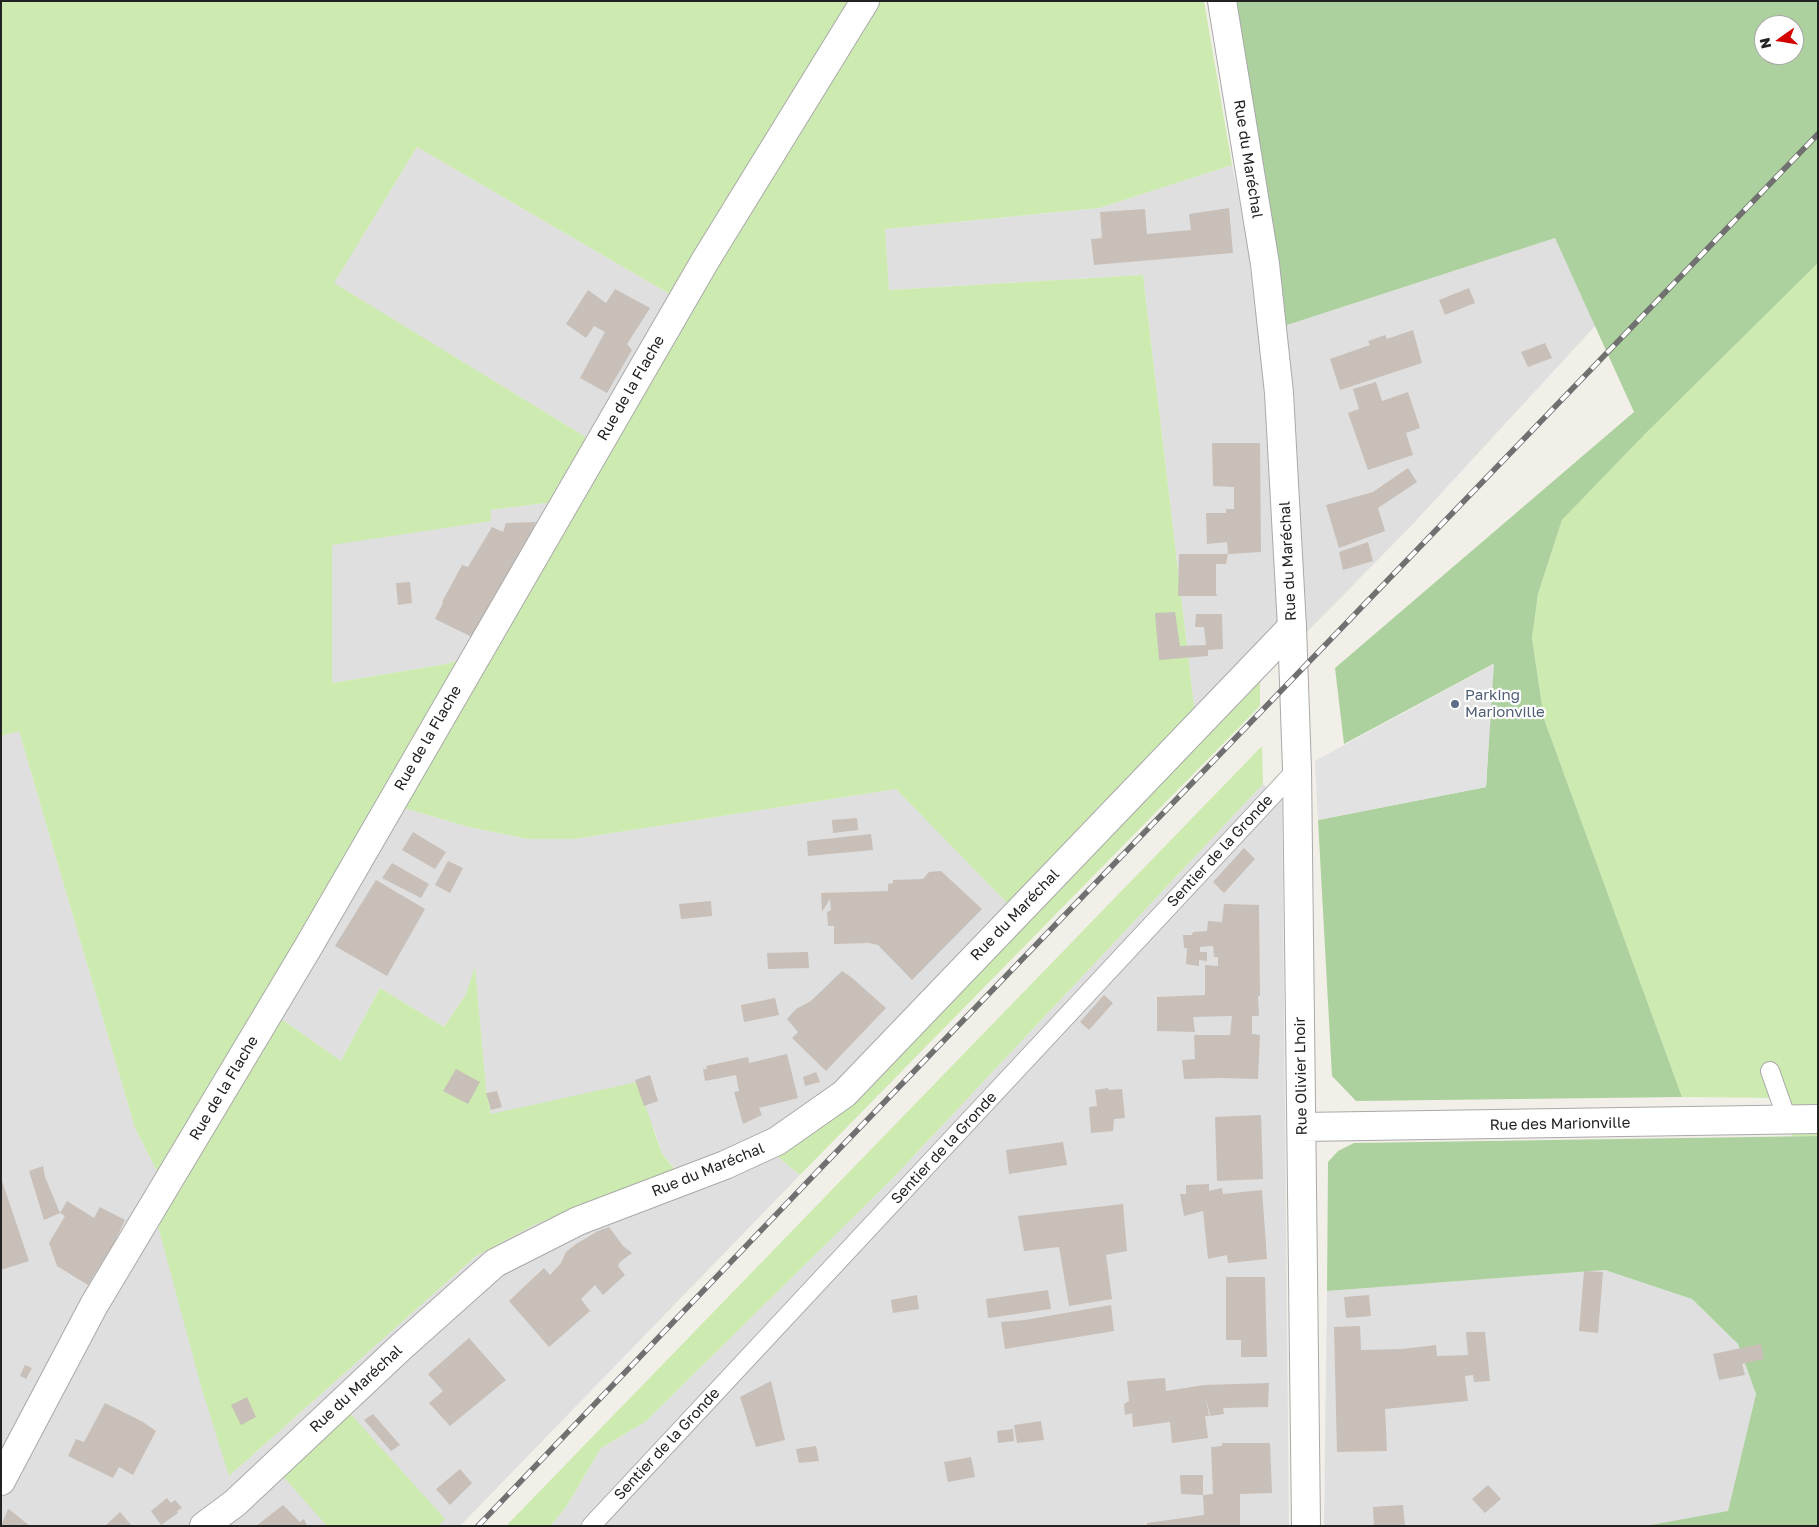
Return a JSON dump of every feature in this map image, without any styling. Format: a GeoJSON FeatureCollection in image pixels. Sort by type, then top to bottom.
{"type":"FeatureCollection","features":[{"type":"Feature","properties":{"kind":"street","name":"Rue de la Flache"},"geometry":{"type":"LineString","coordinates":[[1,1480],[94,1305],[307,949],[705,261],[865,1]]}},
{"type":"Feature","properties":{"kind":"street","name":"Rue du Maréchal"},"geometry":{"type":"LineString","coordinates":[[204,1526],[235,1503],[395,1353],[495,1263],[578,1221],[725,1165],[777,1141],[844,1094],[1292,627],[1280,393],[1265,264],[1222,1]]}},
{"type":"Feature","properties":{"kind":"street","name":"Rue Olivier Lhoir"},"geometry":{"type":"LineString","coordinates":[[1292,627],[1297,769],[1306,1526]]}},
{"type":"Feature","properties":{"kind":"street","name":"Rue des Marionville"},"geometry":{"type":"LineString","coordinates":[[1302,1127],[1818,1119]]}},
{"type":"Feature","properties":{"kind":"lane","name":"Sentier de la Gronde"},"geometry":{"type":"LineString","coordinates":[[591,1526],[1297,769]]}},
{"type":"Feature","properties":{"kind":"lane"},"geometry":{"type":"LineString","coordinates":[[1770,1071],[1787,1119]]}},
{"type":"Feature","properties":{"kind":"shaded area"},"geometry":{"type":"Polygon","coordinates":[[[417,147],[673,296],[589,439],[333,283],[417,147]]]}},
{"type":"Feature","properties":{"kind":"shaded area"},"geometry":{"type":"Polygon","coordinates":[[[1232,165],[1247,239],[1272,447],[1278,626],[1195,714],[1143,275],[889,290],[885,229],[1099,208],[1232,165]]]}},
{"type":"Feature","properties":{"kind":"shaded area"},"geometry":{"type":"Polygon","coordinates":[[[1555,238],[1596,325],[1411,526],[1306,633],[1284,326],[1555,238]]]}},
{"type":"Feature","properties":{"kind":"shaded area"},"geometry":{"type":"Polygon","coordinates":[[[553,502],[465,658],[446,664],[332,683],[332,544],[490,521],[490,510],[553,502]]]}},
{"type":"Feature","properties":{"kind":"shaded area","name":"Parking Marionville"},"geometry":{"type":"Polygon","coordinates":[[[1494,664],[1486,787],[1318,820],[1315,761],[1494,664]]]}},
{"type":"Feature","properties":{"kind":"shaded area"},"geometry":{"type":"Polygon","coordinates":[[[19,731],[135,1128],[170,1195],[153,1223],[158,1225],[229,1476],[476,1256],[534,1225],[605,1196],[677,1171],[662,1154],[654,1129],[491,1114],[486,1089],[475,969],[466,994],[444,1027],[380,988],[341,1061],[280,1018],[400,807],[469,827],[528,839],[574,839],[896,789],[1024,920],[778,1156],[800,1175],[460,1526],[1,1526],[1,736],[19,731]]]}},
{"type":"Feature","properties":{"kind":"shaded area"},"geometry":{"type":"Polygon","coordinates":[[[1263,784],[1282,801],[1289,1526],[550,1526],[566,1507],[601,1448],[645,1422],[891,1180],[1263,784]]]}},
{"type":"Feature","properties":{"kind":"shaded area"},"geometry":{"type":"Polygon","coordinates":[[[1605,1270],[1692,1299],[1738,1344],[1756,1394],[1728,1512],[1645,1526],[1324,1526],[1327,1291],[1605,1270]]]}},
{"type":"Feature","properties":{"kind":"green space"},"geometry":{"type":"Polygon","coordinates":[[[1,1],[855,1],[673,296],[417,147],[334,283],[589,439],[553,502],[490,510],[491,521],[332,545],[332,683],[446,664],[465,658],[158,1173],[135,1128],[19,731],[1,736],[1,1]]]}},
{"type":"Feature","properties":{"kind":"green space"},"geometry":{"type":"Polygon","coordinates":[[[877,1],[1204,1],[1232,165],[1099,208],[885,229],[889,290],[1143,275],[1195,714],[1010,906],[896,789],[574,839],[528,839],[469,827],[400,807],[661,357],[877,1]]]}},
{"type":"Feature","properties":{"kind":"green space"},"geometry":{"type":"Polygon","coordinates":[[[1231,1],[1818,1],[1818,263],[1645,434],[1562,520],[1538,594],[1532,638],[1544,719],[1682,1097],[1356,1101],[1332,1076],[1318,820],[1486,787],[1493,664],[1344,744],[1335,668],[1634,412],[1555,238],[1284,326],[1231,1]]]}},
{"type":"Feature","properties":{"kind":"green space"},"geometry":{"type":"Polygon","coordinates":[[[1818,263],[1818,1136],[1792,1136],[1779,1098],[1682,1097],[1544,719],[1532,638],[1538,594],[1562,520],[1645,434],[1818,263]]]}},
{"type":"Feature","properties":{"kind":"green space"},"geometry":{"type":"Polygon","coordinates":[[[1260,676],[1260,706],[800,1175],[777,1156],[1260,676]]]}},
{"type":"Feature","properties":{"kind":"green space"},"geometry":{"type":"Polygon","coordinates":[[[1262,746],[1263,784],[891,1180],[645,1422],[601,1448],[566,1507],[550,1526],[506,1526],[1262,746]]]}},
{"type":"Feature","properties":{"kind":"green space"},"geometry":{"type":"Polygon","coordinates":[[[475,967],[486,1089],[491,1114],[637,1082],[662,1154],[677,1172],[605,1196],[534,1225],[476,1256],[229,1476],[201,1386],[158,1226],[153,1223],[280,1018],[341,1061],[380,988],[444,1027],[466,994],[475,967]]]}},
{"type":"Feature","properties":{"kind":"green space"},"geometry":{"type":"Polygon","coordinates":[[[1818,1136],[1818,1526],[1645,1526],[1728,1511],[1756,1394],[1738,1344],[1692,1299],[1605,1270],[1327,1291],[1328,1162],[1338,1151],[1354,1143],[1818,1136]]]}},
{"type":"Feature","properties":{"kind":"green space"},"geometry":{"type":"Polygon","coordinates":[[[348,1411],[445,1519],[438,1526],[327,1526],[281,1474],[348,1411]]]}},
{"type":"Feature","properties":{"kind":"building"},"geometry":{"type":"Polygon","coordinates":[[[1229,208],[1233,253],[1094,265],[1091,239],[1102,238],[1100,212],[1145,209],[1147,234],[1191,230],[1189,214],[1229,208]]]}},
{"type":"Feature","properties":{"kind":"building"},"geometry":{"type":"Polygon","coordinates":[[[1469,288],[1475,303],[1445,315],[1439,300],[1469,288]]]}},
{"type":"Feature","properties":{"kind":"building"},"geometry":{"type":"Polygon","coordinates":[[[615,289],[650,308],[627,344],[632,350],[607,393],[580,378],[605,332],[594,326],[586,338],[566,324],[588,290],[606,303],[615,289]]]}},
{"type":"Feature","properties":{"kind":"building"},"geometry":{"type":"Polygon","coordinates":[[[1413,330],[1422,363],[1340,390],[1330,359],[1370,345],[1368,341],[1385,335],[1387,339],[1413,330]]]}},
{"type":"Feature","properties":{"kind":"building"},"geometry":{"type":"Polygon","coordinates":[[[1545,343],[1552,358],[1528,367],[1521,352],[1545,343]]]}},
{"type":"Feature","properties":{"kind":"building"},"geometry":{"type":"Polygon","coordinates":[[[1376,382],[1382,401],[1408,392],[1420,428],[1406,433],[1413,455],[1368,470],[1348,413],[1359,409],[1353,389],[1376,382]]]}},
{"type":"Feature","properties":{"kind":"building"},"geometry":{"type":"Polygon","coordinates":[[[1212,443],[1260,443],[1261,552],[1228,554],[1227,542],[1207,544],[1206,513],[1226,513],[1226,509],[1234,509],[1234,487],[1213,486],[1212,443]]]}},
{"type":"Feature","properties":{"kind":"building"},"geometry":{"type":"Polygon","coordinates":[[[1408,468],[1417,482],[1378,508],[1385,531],[1339,548],[1326,505],[1373,492],[1408,468]]]}},
{"type":"Feature","properties":{"kind":"building"},"geometry":{"type":"Polygon","coordinates":[[[536,522],[472,637],[435,619],[462,565],[468,567],[492,527],[503,532],[506,523],[536,522]]]}},
{"type":"Feature","properties":{"kind":"building"},"geometry":{"type":"Polygon","coordinates":[[[1368,542],[1373,561],[1343,570],[1339,552],[1368,542]]]}},
{"type":"Feature","properties":{"kind":"building"},"geometry":{"type":"Polygon","coordinates":[[[1179,554],[1228,554],[1226,564],[1216,564],[1216,594],[1218,596],[1178,596],[1179,554]]]}},
{"type":"Feature","properties":{"kind":"building"},"geometry":{"type":"Polygon","coordinates":[[[410,582],[412,603],[398,605],[396,583],[410,582]]]}},
{"type":"Feature","properties":{"kind":"building"},"geometry":{"type":"Polygon","coordinates":[[[1175,612],[1180,646],[1206,645],[1204,627],[1195,627],[1196,614],[1222,614],[1223,649],[1208,650],[1208,656],[1159,660],[1155,613],[1175,612]]]}},
{"type":"Feature","properties":{"kind":"building"},"geometry":{"type":"Polygon","coordinates":[[[857,818],[858,830],[833,833],[832,820],[857,818]]]}},
{"type":"Feature","properties":{"kind":"building"},"geometry":{"type":"Polygon","coordinates":[[[413,832],[446,852],[435,869],[402,850],[413,832]]]}},
{"type":"Feature","properties":{"kind":"building"},"geometry":{"type":"Polygon","coordinates":[[[871,834],[873,850],[808,856],[807,841],[871,834]]]}},
{"type":"Feature","properties":{"kind":"building"},"geometry":{"type":"Polygon","coordinates":[[[1244,848],[1255,859],[1224,893],[1213,882],[1244,848]]]}},
{"type":"Feature","properties":{"kind":"building"},"geometry":{"type":"Polygon","coordinates":[[[448,861],[463,868],[450,893],[435,885],[448,861]]]}},
{"type":"Feature","properties":{"kind":"building"},"geometry":{"type":"Polygon","coordinates":[[[392,863],[429,884],[421,898],[382,878],[392,863]]]}},
{"type":"Feature","properties":{"kind":"building"},"geometry":{"type":"Polygon","coordinates":[[[941,871],[982,909],[912,980],[878,945],[869,943],[834,944],[834,926],[828,926],[827,912],[831,910],[830,899],[822,912],[821,893],[888,891],[888,884],[893,883],[893,880],[923,879],[929,872],[941,871]]]}},
{"type":"Feature","properties":{"kind":"building"},"geometry":{"type":"Polygon","coordinates":[[[376,880],[425,909],[387,976],[335,946],[376,880]]]}},
{"type":"Feature","properties":{"kind":"building"},"geometry":{"type":"Polygon","coordinates":[[[711,901],[712,916],[681,919],[679,904],[711,901]]]}},
{"type":"Feature","properties":{"kind":"building"},"geometry":{"type":"Polygon","coordinates":[[[1224,904],[1259,905],[1259,1016],[1252,1016],[1252,1034],[1260,1035],[1258,1079],[1184,1079],[1182,1060],[1195,1059],[1194,1035],[1230,1035],[1232,1016],[1193,1017],[1195,1032],[1157,1031],[1157,997],[1205,995],[1205,965],[1218,966],[1218,957],[1214,957],[1213,946],[1200,947],[1200,952],[1207,952],[1207,961],[1199,960],[1199,966],[1186,964],[1187,948],[1184,948],[1183,935],[1207,931],[1208,921],[1222,922],[1224,904]]]}},
{"type":"Feature","properties":{"kind":"building"},"geometry":{"type":"Polygon","coordinates":[[[808,952],[809,968],[768,969],[767,953],[808,952]]]}},
{"type":"Feature","properties":{"kind":"building"},"geometry":{"type":"Polygon","coordinates":[[[842,971],[886,1008],[826,1071],[792,1038],[798,1032],[787,1019],[796,1009],[811,1001],[842,971]]]}},
{"type":"Feature","properties":{"kind":"building"},"geometry":{"type":"Polygon","coordinates":[[[1104,995],[1113,1003],[1089,1030],[1080,1022],[1104,995]]]}},
{"type":"Feature","properties":{"kind":"building"},"geometry":{"type":"Polygon","coordinates":[[[775,998],[779,1015],[744,1022],[741,1005],[775,998]]]}},
{"type":"Feature","properties":{"kind":"building"},"geometry":{"type":"Polygon","coordinates":[[[787,1054],[798,1098],[759,1108],[762,1115],[743,1124],[734,1092],[739,1091],[736,1075],[705,1081],[703,1069],[707,1069],[706,1066],[748,1057],[749,1063],[787,1054]]]}},
{"type":"Feature","properties":{"kind":"building"},"geometry":{"type":"Polygon","coordinates":[[[456,1069],[480,1082],[468,1104],[443,1091],[456,1069]]]}},
{"type":"Feature","properties":{"kind":"building"},"geometry":{"type":"Polygon","coordinates":[[[816,1072],[820,1082],[805,1086],[803,1077],[816,1072]]]}},
{"type":"Feature","properties":{"kind":"building"},"geometry":{"type":"Polygon","coordinates":[[[650,1075],[658,1101],[644,1106],[635,1080],[650,1075]]]}},
{"type":"Feature","properties":{"kind":"building"},"geometry":{"type":"Polygon","coordinates":[[[1108,1088],[1109,1090],[1122,1089],[1125,1118],[1114,1119],[1113,1131],[1091,1133],[1089,1107],[1097,1106],[1095,1090],[1108,1088]]]}},
{"type":"Feature","properties":{"kind":"building"},"geometry":{"type":"Polygon","coordinates":[[[497,1091],[502,1107],[491,1110],[486,1093],[497,1091]]]}},
{"type":"Feature","properties":{"kind":"building"},"geometry":{"type":"Polygon","coordinates":[[[1261,1115],[1263,1179],[1217,1181],[1215,1117],[1261,1115]]]}},
{"type":"Feature","properties":{"kind":"building"},"geometry":{"type":"Polygon","coordinates":[[[1063,1142],[1067,1165],[1009,1174],[1006,1150],[1063,1142]]]}},
{"type":"Feature","properties":{"kind":"building"},"geometry":{"type":"Polygon","coordinates":[[[43,1166],[45,1177],[60,1213],[44,1220],[29,1171],[43,1166]]]}},
{"type":"Feature","properties":{"kind":"building"},"geometry":{"type":"Polygon","coordinates":[[[1,1178],[29,1261],[1,1270],[1,1178]]]}},
{"type":"Feature","properties":{"kind":"building"},"geometry":{"type":"Polygon","coordinates":[[[1209,1184],[1209,1191],[1222,1188],[1223,1194],[1262,1190],[1267,1259],[1228,1263],[1227,1255],[1208,1259],[1203,1211],[1184,1216],[1180,1194],[1186,1194],[1186,1185],[1209,1184]]]}},
{"type":"Feature","properties":{"kind":"building"},"geometry":{"type":"Polygon","coordinates":[[[67,1201],[94,1218],[100,1207],[125,1220],[114,1243],[88,1285],[57,1266],[49,1243],[65,1216],[60,1213],[67,1201]]]}},
{"type":"Feature","properties":{"kind":"building"},"geometry":{"type":"Polygon","coordinates":[[[1123,1204],[1127,1251],[1106,1255],[1112,1299],[1069,1306],[1059,1247],[1024,1251],[1018,1216],[1123,1204]]]}},
{"type":"Feature","properties":{"kind":"building"},"geometry":{"type":"Polygon","coordinates":[[[609,1227],[623,1246],[632,1253],[620,1262],[618,1266],[625,1275],[603,1295],[595,1285],[581,1299],[590,1311],[549,1347],[509,1301],[544,1268],[550,1275],[561,1263],[566,1252],[576,1244],[609,1227]]]}},
{"type":"Feature","properties":{"kind":"building"},"geometry":{"type":"Polygon","coordinates":[[[1584,1271],[1603,1272],[1598,1333],[1579,1331],[1584,1271]]]}},
{"type":"Feature","properties":{"kind":"building"},"geometry":{"type":"Polygon","coordinates":[[[1226,1277],[1265,1277],[1267,1357],[1241,1357],[1241,1340],[1226,1340],[1226,1277]]]}},
{"type":"Feature","properties":{"kind":"building"},"geometry":{"type":"Polygon","coordinates":[[[1048,1290],[1051,1309],[988,1318],[986,1299],[1048,1290]]]}},
{"type":"Feature","properties":{"kind":"building"},"geometry":{"type":"Polygon","coordinates":[[[917,1295],[919,1309],[893,1313],[891,1300],[917,1295]]]}},
{"type":"Feature","properties":{"kind":"building"},"geometry":{"type":"Polygon","coordinates":[[[1369,1295],[1371,1316],[1346,1318],[1344,1297],[1369,1295]]]}},
{"type":"Feature","properties":{"kind":"building"},"geometry":{"type":"Polygon","coordinates":[[[1111,1305],[1114,1331],[1005,1349],[1001,1322],[1025,1320],[1111,1305]]]}},
{"type":"Feature","properties":{"kind":"building"},"geometry":{"type":"Polygon","coordinates":[[[1360,1326],[1361,1350],[1402,1349],[1436,1345],[1437,1356],[1468,1355],[1466,1332],[1485,1332],[1490,1381],[1474,1382],[1473,1375],[1465,1376],[1468,1401],[1385,1409],[1387,1451],[1337,1452],[1334,1327],[1360,1326]]]}},
{"type":"Feature","properties":{"kind":"building"},"geometry":{"type":"Polygon","coordinates":[[[469,1338],[506,1380],[450,1426],[429,1403],[443,1391],[428,1374],[469,1338]]]}},
{"type":"Feature","properties":{"kind":"building"},"geometry":{"type":"Polygon","coordinates":[[[1761,1344],[1764,1359],[1742,1364],[1745,1375],[1719,1380],[1713,1354],[1761,1344]]]}},
{"type":"Feature","properties":{"kind":"building"},"geometry":{"type":"Polygon","coordinates":[[[25,1365],[32,1368],[26,1379],[20,1376],[25,1365]]]}},
{"type":"Feature","properties":{"kind":"building"},"geometry":{"type":"Polygon","coordinates":[[[1165,1378],[1166,1391],[1204,1385],[1269,1383],[1268,1407],[1223,1408],[1224,1414],[1210,1416],[1205,1394],[1209,1416],[1205,1416],[1208,1438],[1172,1443],[1170,1422],[1133,1427],[1132,1413],[1125,1415],[1124,1404],[1129,1401],[1127,1381],[1165,1378]]]}},
{"type":"Feature","properties":{"kind":"building"},"geometry":{"type":"Polygon","coordinates":[[[771,1381],[785,1440],[756,1447],[740,1397],[771,1381]]]}},
{"type":"Feature","properties":{"kind":"building"},"geometry":{"type":"Polygon","coordinates":[[[247,1397],[256,1417],[241,1425],[231,1405],[247,1397]]]}},
{"type":"Feature","properties":{"kind":"building"},"geometry":{"type":"Polygon","coordinates":[[[105,1403],[143,1422],[156,1431],[133,1475],[119,1467],[113,1478],[68,1456],[76,1439],[84,1442],[105,1403]]]}},
{"type":"Feature","properties":{"kind":"building"},"geometry":{"type":"Polygon","coordinates":[[[373,1414],[400,1445],[391,1451],[364,1420],[373,1414]]]}},
{"type":"Feature","properties":{"kind":"building"},"geometry":{"type":"Polygon","coordinates":[[[1041,1421],[1044,1440],[1017,1443],[1014,1425],[1041,1421]]]}},
{"type":"Feature","properties":{"kind":"building"},"geometry":{"type":"Polygon","coordinates":[[[1013,1429],[1014,1441],[998,1443],[997,1431],[1013,1429]]]}},
{"type":"Feature","properties":{"kind":"building"},"geometry":{"type":"Polygon","coordinates":[[[1222,1443],[1270,1443],[1272,1493],[1240,1494],[1240,1526],[1147,1526],[1147,1523],[1204,1515],[1203,1495],[1213,1494],[1211,1447],[1222,1446],[1222,1443]]]}},
{"type":"Feature","properties":{"kind":"building"},"geometry":{"type":"Polygon","coordinates":[[[816,1446],[819,1461],[799,1463],[796,1449],[816,1446]]]}},
{"type":"Feature","properties":{"kind":"building"},"geometry":{"type":"Polygon","coordinates":[[[971,1457],[975,1477],[948,1482],[944,1462],[971,1457]]]}},
{"type":"Feature","properties":{"kind":"building"},"geometry":{"type":"Polygon","coordinates":[[[460,1469],[472,1483],[450,1505],[436,1489],[460,1469]]]}},
{"type":"Feature","properties":{"kind":"building"},"geometry":{"type":"Polygon","coordinates":[[[1180,1475],[1203,1475],[1203,1495],[1181,1494],[1180,1475]]]}},
{"type":"Feature","properties":{"kind":"building"},"geometry":{"type":"Polygon","coordinates":[[[1488,1485],[1501,1499],[1485,1513],[1472,1499],[1488,1485]]]}},
{"type":"Feature","properties":{"kind":"building"},"geometry":{"type":"Polygon","coordinates":[[[167,1498],[171,1503],[175,1500],[182,1508],[161,1525],[151,1511],[167,1498]]]}},
{"type":"Feature","properties":{"kind":"building"},"geometry":{"type":"Polygon","coordinates":[[[283,1505],[300,1522],[304,1519],[307,1526],[256,1526],[283,1505]]]}},
{"type":"Feature","properties":{"kind":"building"},"geometry":{"type":"Polygon","coordinates":[[[1403,1505],[1405,1526],[1374,1526],[1373,1507],[1403,1505]]]}},
{"type":"Feature","properties":{"kind":"building"},"geometry":{"type":"Polygon","coordinates":[[[8,1509],[10,1510],[30,1526],[1,1526],[8,1509]]]}},
{"type":"Feature","properties":{"kind":"building"},"geometry":{"type":"Polygon","coordinates":[[[120,1512],[132,1526],[106,1525],[120,1512]]]}},
{"type":"Feature","properties":{"kind":"railway"},"geometry":{"type":"LineString","coordinates":[[478,1526],[1818,134]]}},
{"type":"Feature","properties":{"kind":"place","name":"Parking Marionville"},"geometry":{"type":"Point","coordinates":[1455,704]}}]}
